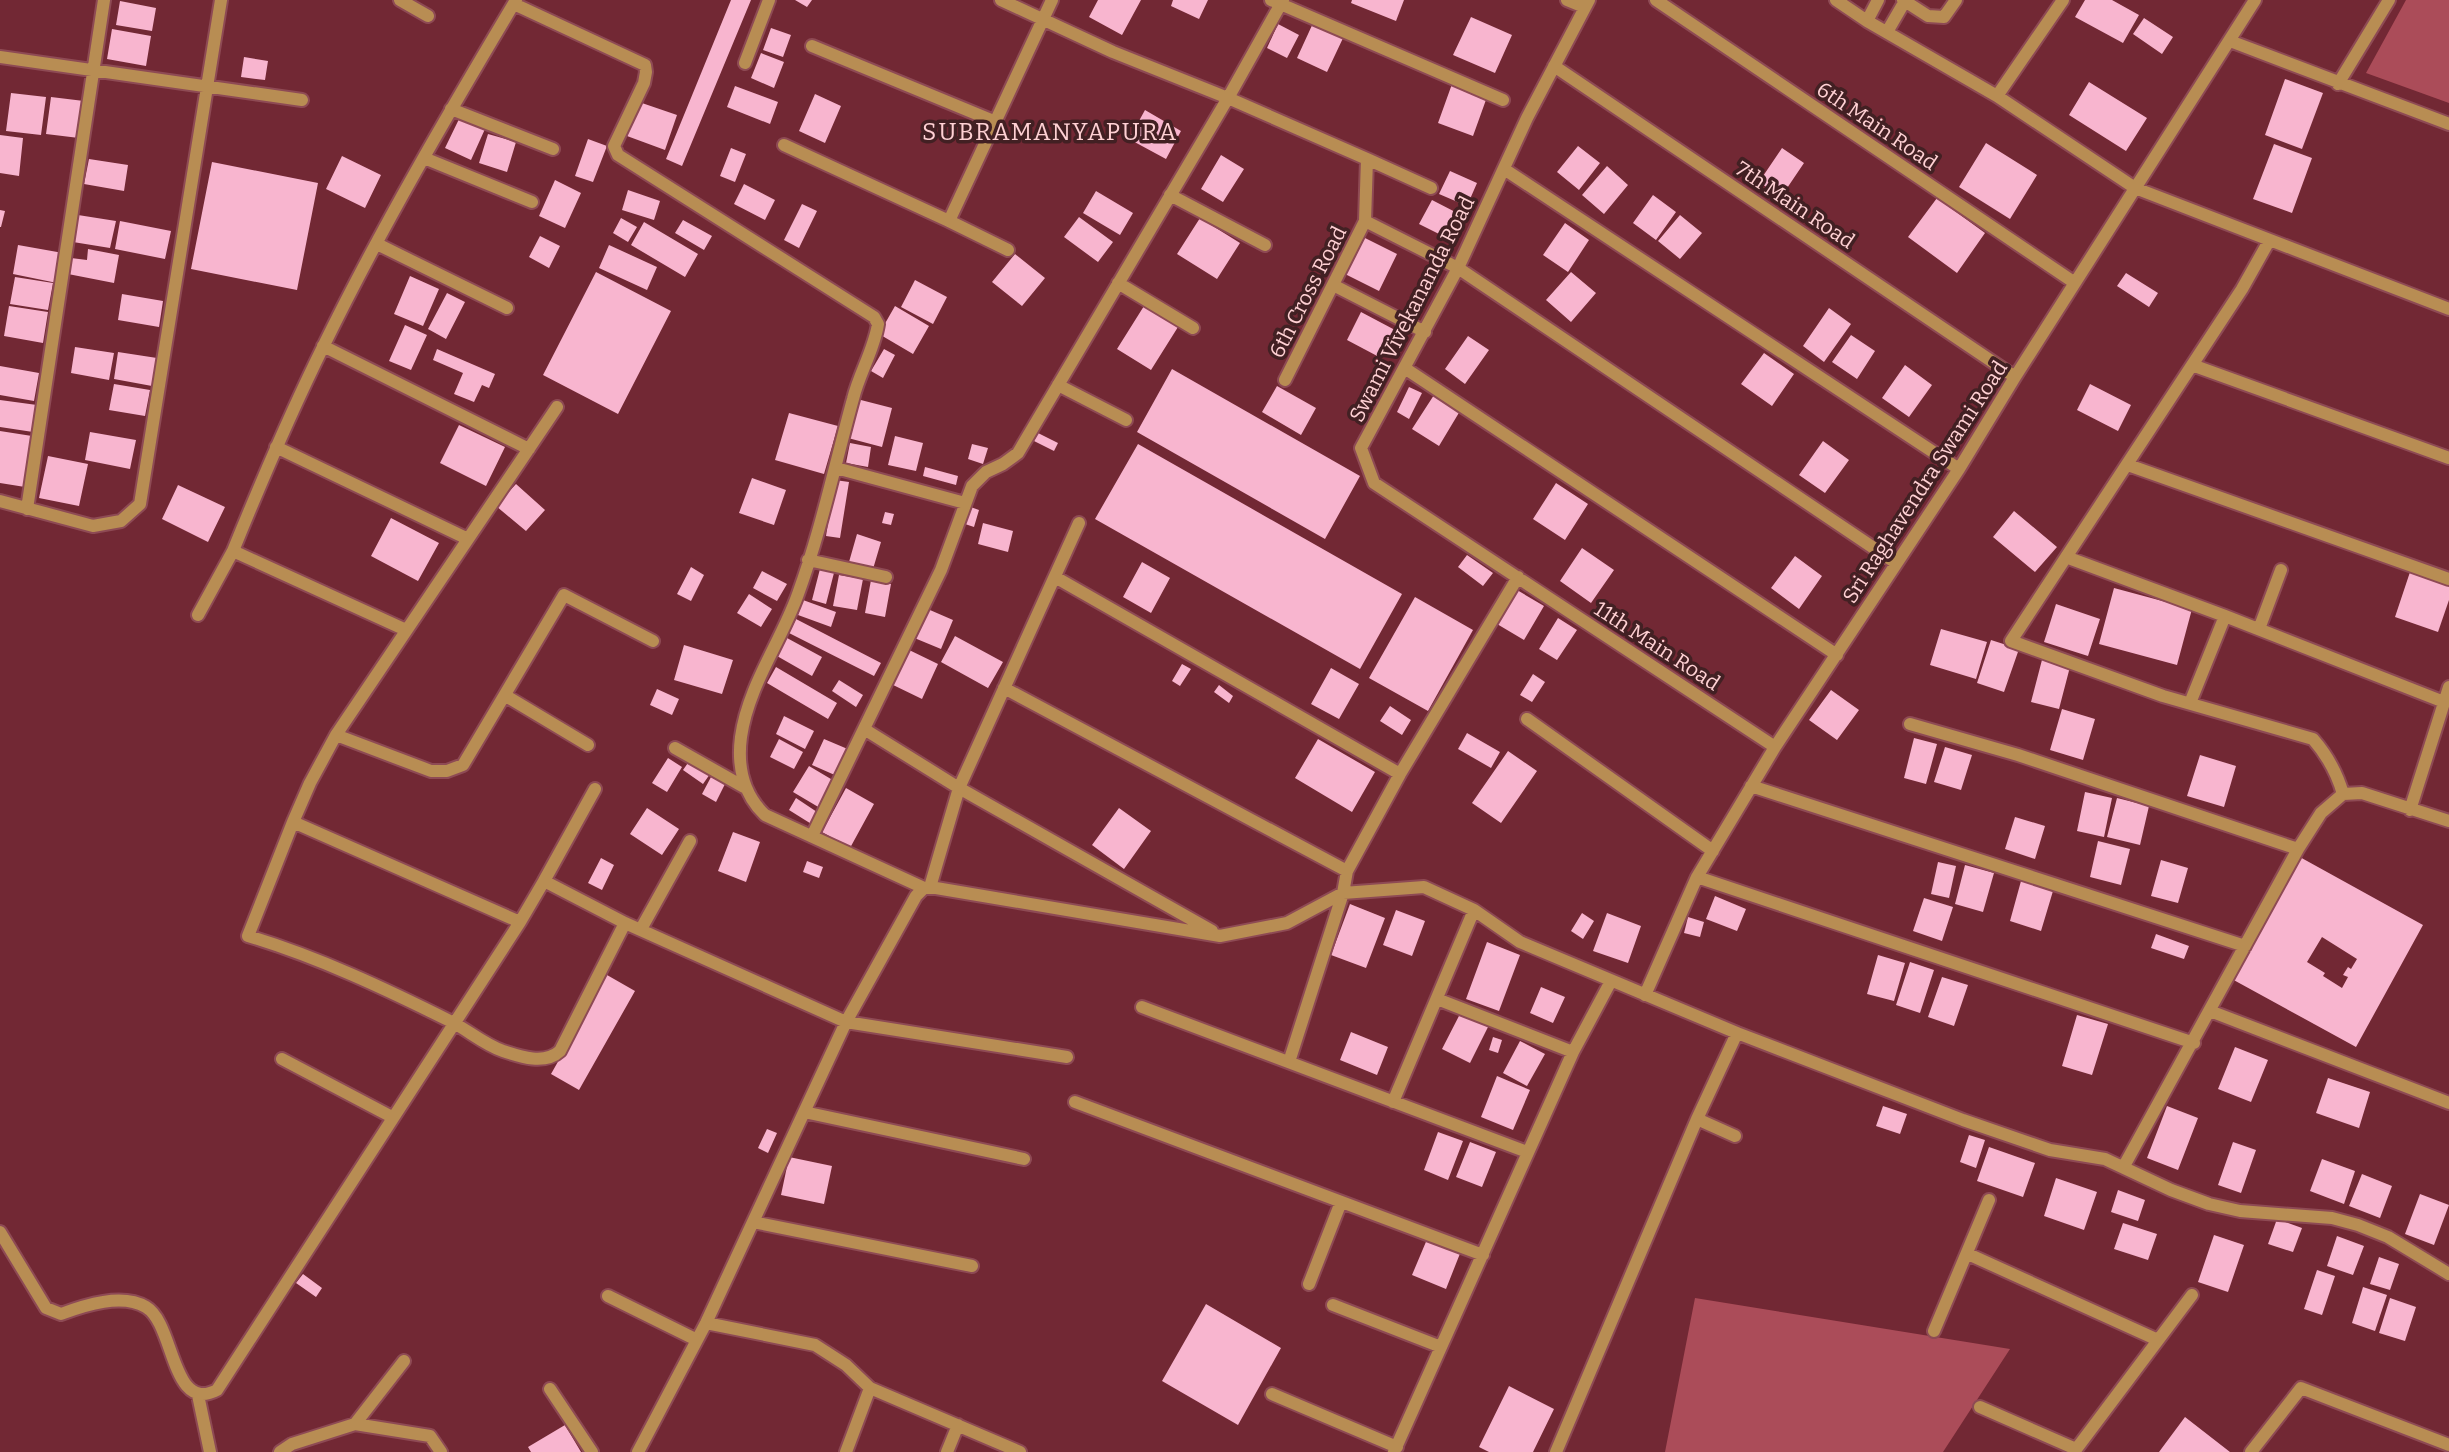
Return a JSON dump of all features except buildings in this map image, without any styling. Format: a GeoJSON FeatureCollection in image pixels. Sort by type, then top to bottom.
{"type":"FeatureCollection","features":[{"type":"Feature","properties":{"kind":"street"},"geometry":{"type":"LineString","coordinates":[[27,509],[104,0]]}},
{"type":"Feature","properties":{"kind":"street"},"geometry":{"type":"LineString","coordinates":[[0,501],[93,526],[121,521],[140,504],[221,0]]}},
{"type":"Feature","properties":{"kind":"street"},"geometry":{"type":"LineString","coordinates":[[400,0],[428,16]]}},
{"type":"Feature","properties":{"kind":"street"},"geometry":{"type":"LineString","coordinates":[[745,63],[769,0]]}},
{"type":"Feature","properties":{"kind":"street"},"geometry":{"type":"LineString","coordinates":[[1001,0],[1113,52],[1228,98],[1431,188]]}},
{"type":"Feature","properties":{"kind":"street"},"geometry":{"type":"LineString","coordinates":[[949,221],[1052,0]]}},
{"type":"Feature","properties":{"kind":"street"},"geometry":{"type":"LineString","coordinates":[[1567,0],[1587,4]]}},
{"type":"Feature","properties":{"kind":"street","name":"6th Main Road"},"geometry":{"type":"LineString","coordinates":[[1656,0],[2076,283]]}},
{"type":"Feature","properties":{"kind":"street"},"geometry":{"type":"LineString","coordinates":[[1836,0],[1867,21],[1997,96],[2135,188],[2449,309]]}},
{"type":"Feature","properties":{"kind":"street"},"geometry":{"type":"LineString","coordinates":[[1867,21],[1878,0]]}},
{"type":"Feature","properties":{"kind":"street"},"geometry":{"type":"LineString","coordinates":[[1887,32],[1904,1],[1928,16],[1944,17],[1956,0]]}},
{"type":"Feature","properties":{"kind":"street"},"geometry":{"type":"LineString","coordinates":[[1997,96],[2063,0]]}},
{"type":"Feature","properties":{"kind":"street","name":"Sri Raghavendra Swami Road"},"geometry":{"type":"LineString","coordinates":[[1645,995],[1697,877],[1751,786],[1959,469],[2255,0]]}},
{"type":"Feature","properties":{"kind":"street"},"geometry":{"type":"LineString","coordinates":[[2338,84],[2389,0]]}},
{"type":"Feature","properties":{"kind":"street"},"geometry":{"type":"LineString","coordinates":[[812,836],[941,570],[976,480],[1018,453],[1228,98],[1278,1],[1503,100]]}},
{"type":"Feature","properties":{"kind":"street"},"geometry":{"type":"LineString","coordinates":[[198,615],[233,551],[276,447],[323,346],[450,109],[515,2],[645,65],[644,83],[614,146],[618,155],[874,317],[878,324],[853,397],[836,468],[798,595],[745,713],[740,741],[744,787],[752,803],[765,815],[927,888],[1220,936],[1287,923],[1343,893],[1424,887],[1474,910],[1520,942],[1611,981],[1737,1033],[2029,1143],[2050,1150],[2105,1159],[2171,1190],[2241,1212],[2332,1218],[2358,1225],[2388,1237],[2448,1272]]}},
{"type":"Feature","properties":{"kind":"street","name":"Swami Vivekananda Road"},"geometry":{"type":"LineString","coordinates":[[1518,578],[1374,483],[1361,448],[1406,369],[1458,268],[1554,66],[1587,4]]}},
{"type":"Feature","properties":{"kind":"street"},"geometry":{"type":"LineString","coordinates":[[2230,41],[2449,124]]}},
{"type":"Feature","properties":{"kind":"street"},"geometry":{"type":"LineString","coordinates":[[812,46],[996,122]]}},
{"type":"Feature","properties":{"kind":"street"},"geometry":{"type":"LineString","coordinates":[[0,57],[302,100]]}},
{"type":"Feature","properties":{"kind":"street","name":"7th Main Road"},"geometry":{"type":"LineString","coordinates":[[1554,66],[2015,377]]}},
{"type":"Feature","properties":{"kind":"street"},"geometry":{"type":"LineString","coordinates":[[450,109],[554,149]]}},
{"type":"Feature","properties":{"kind":"street"},"geometry":{"type":"LineString","coordinates":[[784,145],[1008,250]]}},
{"type":"Feature","properties":{"kind":"street"},"geometry":{"type":"LineString","coordinates":[[424,158],[532,202]]}},
{"type":"Feature","properties":{"kind":"street"},"geometry":{"type":"LineString","coordinates":[[1367,159],[1365,221],[1458,268],[1896,563]]}},
{"type":"Feature","properties":{"kind":"street"},"geometry":{"type":"LineString","coordinates":[[1504,169],[1959,469]]}},
{"type":"Feature","properties":{"kind":"street"},"geometry":{"type":"LineString","coordinates":[[1170,195],[1265,245]]}},
{"type":"Feature","properties":{"kind":"street","name":"6th Cross Road"},"geometry":{"type":"LineString","coordinates":[[1285,380],[1365,221]]}},
{"type":"Feature","properties":{"kind":"street"},"geometry":{"type":"LineString","coordinates":[[2269,241],[2242,289],[2011,641],[2190,703],[2313,739],[2334,771],[2343,794]]}},
{"type":"Feature","properties":{"kind":"street"},"geometry":{"type":"LineString","coordinates":[[377,244],[507,308]]}},
{"type":"Feature","properties":{"kind":"street"},"geometry":{"type":"LineString","coordinates":[[1118,283],[1193,328]]}},
{"type":"Feature","properties":{"kind":"street"},"geometry":{"type":"LineString","coordinates":[[1332,285],[1425,332]]}},
{"type":"Feature","properties":{"kind":"street"},"geometry":{"type":"LineString","coordinates":[[323,346],[529,449]]}},
{"type":"Feature","properties":{"kind":"street"},"geometry":{"type":"LineString","coordinates":[[2192,365],[2449,458]]}},
{"type":"Feature","properties":{"kind":"street"},"geometry":{"type":"LineString","coordinates":[[1406,369],[1837,655]]}},
{"type":"Feature","properties":{"kind":"street"},"geometry":{"type":"LineString","coordinates":[[1058,385],[1126,420]]}},
{"type":"Feature","properties":{"kind":"street"},"geometry":{"type":"LineString","coordinates":[[557,407],[336,735],[310,783],[248,936],[294,950],[454,1023],[502,1051],[545,1059],[559,1051],[625,923]]}},
{"type":"Feature","properties":{"kind":"street"},"geometry":{"type":"LineString","coordinates":[[276,447],[468,539]]}},
{"type":"Feature","properties":{"kind":"street"},"geometry":{"type":"LineString","coordinates":[[2128,465],[2449,579]]}},
{"type":"Feature","properties":{"kind":"street"},"geometry":{"type":"LineString","coordinates":[[836,468],[965,503]]}},
{"type":"Feature","properties":{"kind":"street"},"geometry":{"type":"LineString","coordinates":[[638,1452],[697,1340],[846,1022],[916,896],[927,888],[959,788],[1079,523]]}},
{"type":"Feature","properties":{"kind":"street"},"geometry":{"type":"LineString","coordinates":[[233,551],[406,630]]}},
{"type":"Feature","properties":{"kind":"street"},"geometry":{"type":"LineString","coordinates":[[2066,557],[2225,615],[2444,702]]}},
{"type":"Feature","properties":{"kind":"street"},"geometry":{"type":"LineString","coordinates":[[808,560],[886,577]]}},
{"type":"Feature","properties":{"kind":"street"},"geometry":{"type":"LineString","coordinates":[[2259,629],[2281,570]]}},
{"type":"Feature","properties":{"kind":"street"},"geometry":{"type":"LineString","coordinates":[[1055,577],[1400,774]]}},
{"type":"Feature","properties":{"kind":"street"},"geometry":{"type":"LineString","coordinates":[[1289,1062],[1343,893],[1347,871],[1400,774],[1518,578]]}},
{"type":"Feature","properties":{"kind":"street","name":"11th Main Road"},"geometry":{"type":"LineString","coordinates":[[1518,578],[1775,747]]}},
{"type":"Feature","properties":{"kind":"street"},"geometry":{"type":"LineString","coordinates":[[336,735],[431,771],[447,771],[463,765],[564,595],[653,641]]}},
{"type":"Feature","properties":{"kind":"street"},"geometry":{"type":"LineString","coordinates":[[2190,703],[2225,615]]}},
{"type":"Feature","properties":{"kind":"street"},"geometry":{"type":"LineString","coordinates":[[2410,810],[2449,687]]}},
{"type":"Feature","properties":{"kind":"street"},"geometry":{"type":"LineString","coordinates":[[1004,688],[1347,871]]}},
{"type":"Feature","properties":{"kind":"street"},"geometry":{"type":"LineString","coordinates":[[506,695],[588,746]]}},
{"type":"Feature","properties":{"kind":"street"},"geometry":{"type":"LineString","coordinates":[[1527,719],[1713,851]]}},
{"type":"Feature","properties":{"kind":"street"},"geometry":{"type":"LineString","coordinates":[[1910,724],[2018,755],[2298,849]]}},
{"type":"Feature","properties":{"kind":"street"},"geometry":{"type":"LineString","coordinates":[[864,729],[959,788],[1220,936]]}},
{"type":"Feature","properties":{"kind":"street"},"geometry":{"type":"LineString","coordinates":[[675,748],[744,787]]}},
{"type":"Feature","properties":{"kind":"street"},"geometry":{"type":"LineString","coordinates":[[1751,786],[2245,946]]}},
{"type":"Feature","properties":{"kind":"street"},"geometry":{"type":"LineString","coordinates":[[0,1232],[46,1308],[61,1314],[90,1303],[131,1301],[146,1307],[157,1317],[186,1387],[198,1395],[208,1395],[217,1390],[520,922],[595,789]]}},
{"type":"Feature","properties":{"kind":"street"},"geometry":{"type":"LineString","coordinates":[[2124,1166],[2194,1043],[2298,849],[2321,813],[2343,794],[2362,793],[2449,821]]}},
{"type":"Feature","properties":{"kind":"street"},"geometry":{"type":"LineString","coordinates":[[293,822],[520,922]]}},
{"type":"Feature","properties":{"kind":"street"},"geometry":{"type":"LineString","coordinates":[[641,929],[690,841]]}},
{"type":"Feature","properties":{"kind":"street"},"geometry":{"type":"LineString","coordinates":[[1697,877],[2194,1043]]}},
{"type":"Feature","properties":{"kind":"street"},"geometry":{"type":"LineString","coordinates":[[544,881],[625,923],[846,1022],[1067,1057]]}},
{"type":"Feature","properties":{"kind":"street"},"geometry":{"type":"LineString","coordinates":[[1393,1102],[1474,910]]}},
{"type":"Feature","properties":{"kind":"street"},"geometry":{"type":"LineString","coordinates":[[1272,1394],[1396,1449],[1527,1152],[1573,1052],[1611,981]]}},
{"type":"Feature","properties":{"kind":"street"},"geometry":{"type":"LineString","coordinates":[[1437,999],[1573,1052]]}},
{"type":"Feature","properties":{"kind":"street"},"geometry":{"type":"LineString","coordinates":[[1142,1007],[1527,1152]]}},
{"type":"Feature","properties":{"kind":"street"},"geometry":{"type":"LineString","coordinates":[[2210,1011],[2449,1103]]}},
{"type":"Feature","properties":{"kind":"street"},"geometry":{"type":"LineString","coordinates":[[1556,1452],[1697,1119],[1737,1033]]}},
{"type":"Feature","properties":{"kind":"street"},"geometry":{"type":"LineString","coordinates":[[282,1059],[392,1117]]}},
{"type":"Feature","properties":{"kind":"street"},"geometry":{"type":"LineString","coordinates":[[1075,1102],[1483,1255]]}},
{"type":"Feature","properties":{"kind":"street"},"geometry":{"type":"LineString","coordinates":[[804,1112],[1024,1158]]}},
{"type":"Feature","properties":{"kind":"street"},"geometry":{"type":"LineString","coordinates":[[1697,1119],[1735,1136]]}},
{"type":"Feature","properties":{"kind":"street"},"geometry":{"type":"LineString","coordinates":[[1934,1331],[1989,1200]]}},
{"type":"Feature","properties":{"kind":"street"},"geometry":{"type":"LineString","coordinates":[[1309,1284],[1341,1202]]}},
{"type":"Feature","properties":{"kind":"street"},"geometry":{"type":"LineString","coordinates":[[753,1222],[972,1266]]}},
{"type":"Feature","properties":{"kind":"street"},"geometry":{"type":"LineString","coordinates":[[1968,1254],[2158,1340]]}},
{"type":"Feature","properties":{"kind":"street"},"geometry":{"type":"LineString","coordinates":[[1980,1407],[2075,1451],[2192,1295]]}},
{"type":"Feature","properties":{"kind":"street"},"geometry":{"type":"LineString","coordinates":[[608,1296],[697,1340]]}},
{"type":"Feature","properties":{"kind":"street"},"geometry":{"type":"LineString","coordinates":[[1333,1305],[1441,1347]]}},
{"type":"Feature","properties":{"kind":"street"},"geometry":{"type":"LineString","coordinates":[[705,1323],[816,1345],[846,1365],[870,1388],[1020,1452]]}},
{"type":"Feature","properties":{"kind":"street"},"geometry":{"type":"LineString","coordinates":[[355,1424],[404,1361]]}},
{"type":"Feature","properties":{"kind":"street"},"geometry":{"type":"LineString","coordinates":[[846,1452],[870,1388]]}},
{"type":"Feature","properties":{"kind":"street"},"geometry":{"type":"LineString","coordinates":[[2250,1452],[2301,1388],[2449,1445]]}},
{"type":"Feature","properties":{"kind":"street"},"geometry":{"type":"LineString","coordinates":[[550,1389],[592,1452]]}},
{"type":"Feature","properties":{"kind":"street"},"geometry":{"type":"LineString","coordinates":[[198,1395],[210,1452]]}},
{"type":"Feature","properties":{"kind":"street"},"geometry":{"type":"LineString","coordinates":[[280,1452],[292,1444],[355,1424],[430,1436],[441,1452]]}},
{"type":"Feature","properties":{"kind":"street"},"geometry":{"type":"LineString","coordinates":[[947,1452],[958,1424]]}},
{"type":"Feature","properties":{"kind":"shaded area"},"geometry":{"type":"Polygon","coordinates":[[[2406,0],[2449,0],[2449,103],[2366,73],[2406,0]]]}},
{"type":"Feature","properties":{"kind":"shaded area"},"geometry":{"type":"Polygon","coordinates":[[[1695,1298],[2010,1349],[1943,1452],[1665,1452],[1695,1298]]]}},
{"type":"Feature","properties":{"kind":"district","name":"SUBRAMANYAPURA"},"geometry":{"type":"Point","coordinates":[1050,132]}}]}
